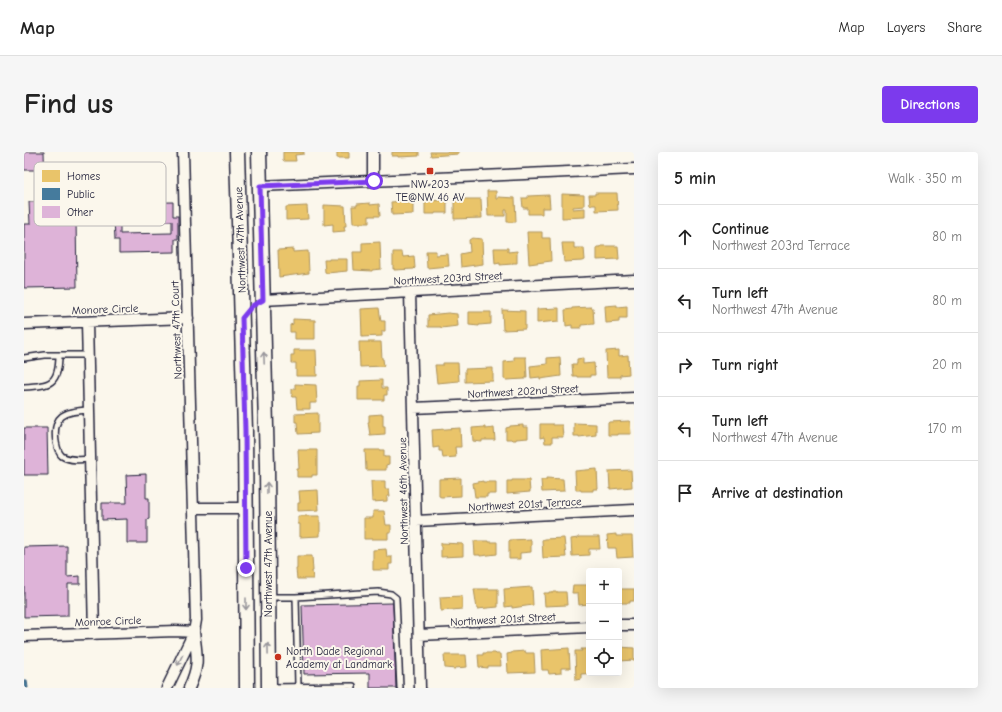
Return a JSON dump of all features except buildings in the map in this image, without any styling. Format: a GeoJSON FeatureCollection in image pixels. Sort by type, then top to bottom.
{"type":"FeatureCollection","features":[{"type":"Feature","properties":{"kind":"main road","name":"Northwest 47th Avenue"},"geometry":{"type":"LineString","coordinates":[[259,152],[267,451],[269,688]]}},
{"type":"Feature","properties":{"kind":"main road","name":"Northwest 47th Avenue"},"geometry":{"type":"LineString","coordinates":[[237,153],[246,508],[247,688]]}},
{"type":"Feature","properties":{"kind":"main road"},"geometry":{"type":"LineString","coordinates":[[237,153],[244,170],[254,183],[260,186]]}},
{"type":"Feature","properties":{"kind":"main road"},"geometry":{"type":"LineString","coordinates":[[242,318],[252,306],[263,300]]}},
{"type":"Feature","properties":{"kind":"main road"},"geometry":{"type":"LineString","coordinates":[[246,568],[254,584],[263,594],[268,597]]}},
{"type":"Feature","properties":{"kind":"street","name":"Northwest 47th Court"},"geometry":{"type":"LineString","coordinates":[[183,152],[196,620],[194,632]]}},
{"type":"Feature","properties":{"kind":"street"},"geometry":{"type":"LineString","coordinates":[[373,152],[374,181]]}},
{"type":"Feature","properties":{"kind":"street"},"geometry":{"type":"LineString","coordinates":[[260,186],[634,169]]}},
{"type":"Feature","properties":{"kind":"street","name":"Northwest 203rd Street"},"geometry":{"type":"LineString","coordinates":[[263,300],[634,280]]}},
{"type":"Feature","properties":{"kind":"street","name":"Northwest 46th Avenue"},"geometry":{"type":"LineString","coordinates":[[410,292],[420,688]]}},
{"type":"Feature","properties":{"kind":"street","name":"Monore Circle"},"geometry":{"type":"LineString","coordinates":[[24,324],[188,318]]}},
{"type":"Feature","properties":{"kind":"street"},"geometry":{"type":"LineString","coordinates":[[87,322],[94,634]]}},
{"type":"Feature","properties":{"kind":"street","name":"Northwest 202nd Street"},"geometry":{"type":"LineString","coordinates":[[413,408],[634,398]]}},
{"type":"Feature","properties":{"kind":"street"},"geometry":{"type":"LineString","coordinates":[[193,508],[246,508]]}},
{"type":"Feature","properties":{"kind":"street","name":"Northwest 201st Terrace"},"geometry":{"type":"LineString","coordinates":[[416,521],[634,510]]}},
{"type":"Feature","properties":{"kind":"street"},"geometry":{"type":"LineString","coordinates":[[622,626],[634,625]]}},
{"type":"Feature","properties":{"kind":"street","name":"Northwest 201st Street"},"geometry":{"type":"LineString","coordinates":[[419,635],[586,627]]}},
{"type":"Feature","properties":{"kind":"street","name":"Monroe Circle"},"geometry":{"type":"LineString","coordinates":[[24,636],[176,631],[194,632]]}},
{"type":"Feature","properties":{"kind":"street"},"geometry":{"type":"LineString","coordinates":[[167,688],[194,632]]}},
{"type":"Feature","properties":{"kind":"street"},"geometry":{"type":"LineString","coordinates":[[189,688],[195,675],[198,661],[194,632]]}},
{"type":"Feature","properties":{"kind":"lane"},"geometry":{"type":"LineString","coordinates":[[24,386],[42,386],[54,380],[59,369],[59,355]]}},
{"type":"Feature","properties":{"kind":"lane"},"geometry":{"type":"LineString","coordinates":[[24,358],[59,355],[87,355]]}},
{"type":"Feature","properties":{"kind":"lane"},"geometry":{"type":"LineString","coordinates":[[89,410],[65,413],[58,419],[55,427],[55,436],[61,455],[67,459],[90,459]]}},
{"type":"Feature","properties":{"kind":"lane"},"geometry":{"type":"LineString","coordinates":[[268,597],[296,597],[378,592],[391,594],[396,598],[400,688]]}},
{"type":"Feature","properties":{"kind":"lane"},"geometry":{"type":"LineString","coordinates":[[296,597],[300,687]]}},
{"type":"Feature","properties":{"kind":"lane"},"geometry":{"type":"LineString","coordinates":[[269,688],[353,686],[353,688]]}},
{"type":"Feature","properties":{"kind":"place","name":"NW 203 TE@NW 46 AV"},"geometry":{"type":"Point","coordinates":[430,171]}},
{"type":"Feature","properties":{"kind":"place","name":"North Dade Regional Academy at Landmark"},"geometry":{"type":"Point","coordinates":[278,657]}},
{"type":"Feature","properties":{"kind":"route"},"geometry":{"type":"LineString","coordinates":[[246,568],[242,318],[252,306],[263,300],[260,186],[374,181]]}}]}
